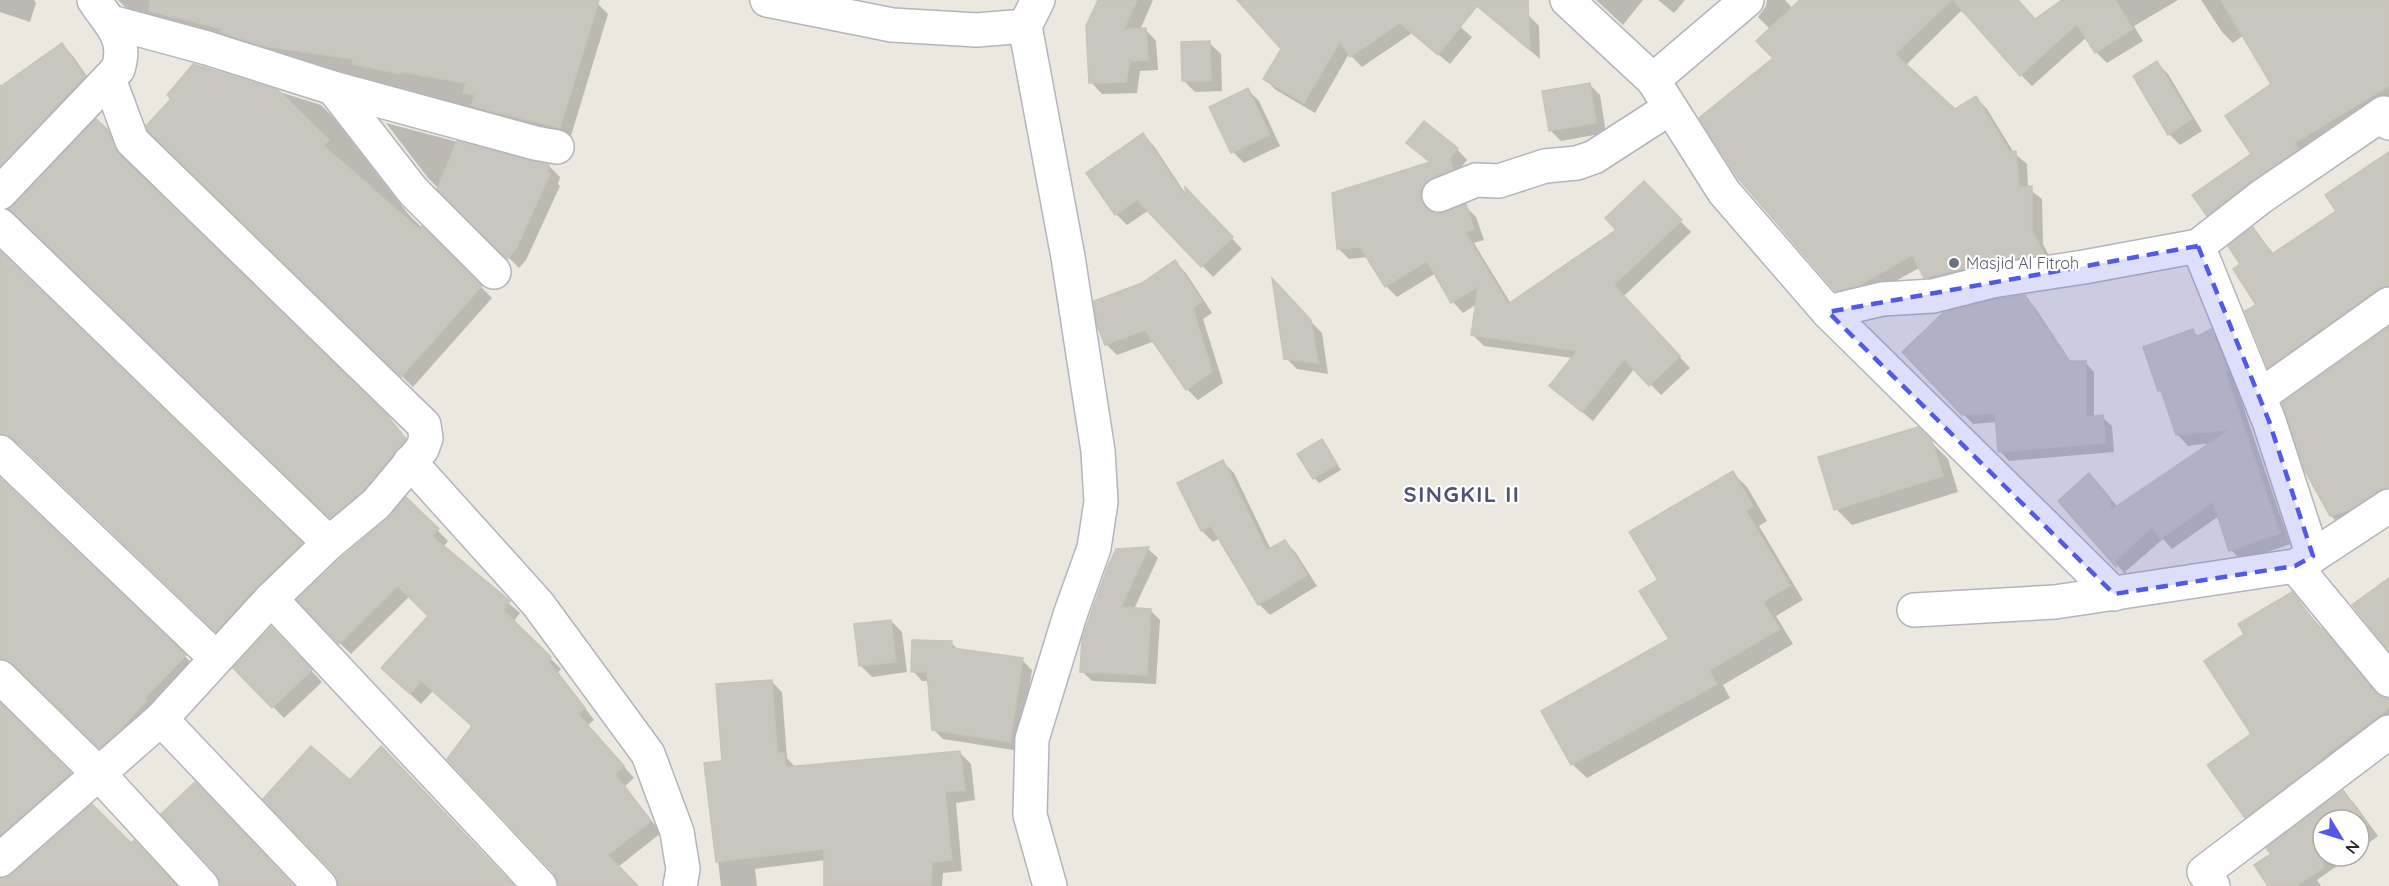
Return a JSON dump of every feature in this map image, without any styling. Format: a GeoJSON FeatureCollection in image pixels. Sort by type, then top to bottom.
{"type":"FeatureCollection","features":[{"type":"Feature","properties":{"kind":"street"},"geometry":{"type":"LineString","coordinates":[[767,0],[892,25],[977,30],[1032,13],[1098,451],[1101,502],[1094,549],[1070,615],[1032,739],[1030,815],[1050,886]]}},
{"type":"Feature","properties":{"kind":"street"},"geometry":{"type":"LineString","coordinates":[[1567,0],[1653,80],[1724,192],[1828,312],[2114,594]]}},
{"type":"Feature","properties":{"kind":"street"},"geometry":{"type":"LineString","coordinates":[[1653,80],[1747,0]]}},
{"type":"Feature","properties":{"kind":"street"},"geometry":{"type":"LineString","coordinates":[[0,193],[118,69],[123,54],[120,38],[102,11]]}},
{"type":"Feature","properties":{"kind":"street"},"geometry":{"type":"LineString","coordinates":[[102,11],[207,48],[333,88],[557,147]]}},
{"type":"Feature","properties":{"kind":"street"},"geometry":{"type":"LineString","coordinates":[[0,860],[161,718],[272,599],[329,543],[376,504],[422,449],[426,438],[424,425],[132,141],[109,79]]}},
{"type":"Feature","properties":{"kind":"street"},"geometry":{"type":"LineString","coordinates":[[333,88],[412,191],[494,272]]}},
{"type":"Feature","properties":{"kind":"street"},"geometry":{"type":"LineString","coordinates":[[1439,195],[1476,180],[1499,181],[1545,166],[1586,160],[1670,108]]}},
{"type":"Feature","properties":{"kind":"street"},"geometry":{"type":"LineString","coordinates":[[1828,312],[1882,299],[1933,296],[1992,281],[2198,246],[2261,197],[2387,115]]}},
{"type":"Feature","properties":{"kind":"street"},"geometry":{"type":"LineString","coordinates":[[0,225],[329,543]]}},
{"type":"Feature","properties":{"kind":"street"},"geometry":{"type":"LineString","coordinates":[[2198,246],[2260,396],[2304,561],[2389,680]]}},
{"type":"Feature","properties":{"kind":"street"},"geometry":{"type":"LineString","coordinates":[[2260,396],[2389,304]]}},
{"type":"Feature","properties":{"kind":"street"},"geometry":{"type":"LineString","coordinates":[[0,452],[216,658]]}},
{"type":"Feature","properties":{"kind":"street"},"geometry":{"type":"LineString","coordinates":[[410,462],[538,604],[648,754],[677,832],[682,869],[680,886]]}},
{"type":"Feature","properties":{"kind":"street"},"geometry":{"type":"LineString","coordinates":[[1914,610],[2055,602],[2304,561],[2389,506]]}},
{"type":"Feature","properties":{"kind":"street"},"geometry":{"type":"LineString","coordinates":[[272,599],[540,886]]}},
{"type":"Feature","properties":{"kind":"street"},"geometry":{"type":"LineString","coordinates":[[0,677],[99,774],[202,886]]}},
{"type":"Feature","properties":{"kind":"street"},"geometry":{"type":"LineString","coordinates":[[161,718],[320,886]]}},
{"type":"Feature","properties":{"kind":"street"},"geometry":{"type":"LineString","coordinates":[[2201,881],[2389,732]]}},
{"type":"Feature","properties":{"kind":"highlighted area"},"geometry":{"type":"Polygon","coordinates":[[[2198,246],[2269,421],[2313,556],[2295,566],[2114,594],[1828,312],[2198,246]]]}},
{"type":"Feature","properties":{"kind":"building"},"geometry":{"type":"Polygon","coordinates":[[[150,0],[599,0],[560,128],[471,106],[475,95],[463,93],[466,83],[401,72],[400,74],[352,64],[353,59],[264,46],[220,32],[223,29],[149,11],[150,0]]]}},
{"type":"Feature","properties":{"kind":"building"},"geometry":{"type":"Polygon","coordinates":[[[1098,0],[1137,0],[1124,29],[1146,28],[1148,60],[1130,61],[1126,82],[1089,83],[1086,26],[1098,0]]]}},
{"type":"Feature","properties":{"kind":"building"},"geometry":{"type":"Polygon","coordinates":[[[1237,0],[1528,0],[1530,50],[1477,6],[1438,55],[1400,23],[1350,57],[1340,41],[1304,103],[1263,79],[1281,49],[1237,0]]]}},
{"type":"Feature","properties":{"kind":"building"},"geometry":{"type":"Polygon","coordinates":[[[1800,0],[1951,0],[1895,54],[1955,109],[1976,96],[2010,152],[2016,151],[2019,187],[2032,186],[2032,231],[2044,254],[1989,262],[1924,278],[1912,255],[1858,286],[1835,291],[1738,178],[1699,118],[1773,58],[1756,41],[1800,0]]]}},
{"type":"Feature","properties":{"kind":"building"},"geometry":{"type":"Polygon","coordinates":[[[1953,0],[2018,0],[2035,19],[2062,0],[2115,0],[2133,29],[2095,53],[2077,24],[2020,76],[1953,0]]]}},
{"type":"Feature","properties":{"kind":"building"},"geometry":{"type":"Polygon","coordinates":[[[2221,0],[2389,0],[2389,86],[2294,143],[2298,149],[2250,182],[2207,216],[2192,195],[2251,154],[2225,116],[2271,84],[2221,0]]]}},
{"type":"Feature","properties":{"kind":"building"},"geometry":{"type":"Polygon","coordinates":[[[1210,41],[1211,81],[1182,81],[1181,42],[1210,41]]]}},
{"type":"Feature","properties":{"kind":"building"},"geometry":{"type":"Polygon","coordinates":[[[62,43],[85,76],[0,166],[0,87],[62,43]]]}},
{"type":"Feature","properties":{"kind":"building"},"geometry":{"type":"Polygon","coordinates":[[[2157,61],[2192,119],[2168,135],[2133,76],[2157,61]]]}},
{"type":"Feature","properties":{"kind":"building"},"geometry":{"type":"Polygon","coordinates":[[[193,64],[278,90],[329,140],[324,146],[420,230],[422,226],[482,286],[401,377],[148,131],[146,126],[171,99],[167,95],[193,64]]]}},
{"type":"Feature","properties":{"kind":"building"},"geometry":{"type":"Polygon","coordinates":[[[1590,83],[1596,123],[1549,131],[1542,91],[1590,83]]]}},
{"type":"Feature","properties":{"kind":"building"},"geometry":{"type":"Polygon","coordinates":[[[1248,88],[1270,135],[1231,153],[1209,107],[1248,88]]]}},
{"type":"Feature","properties":{"kind":"building"},"geometry":{"type":"Polygon","coordinates":[[[96,119],[108,130],[119,154],[386,414],[406,439],[363,491],[330,518],[9,209],[96,119]]]}},
{"type":"Feature","properties":{"kind":"building"},"geometry":{"type":"Polygon","coordinates":[[[1424,121],[1458,148],[1450,158],[1453,169],[1424,184],[1420,193],[1422,203],[1428,210],[1437,214],[1466,204],[1474,229],[1465,232],[1508,304],[1616,230],[1605,218],[1644,181],[1682,220],[1614,285],[1680,356],[1649,386],[1624,359],[1582,412],[1549,386],[1577,351],[1471,335],[1478,287],[1451,303],[1427,261],[1385,287],[1360,247],[1337,249],[1332,193],[1430,162],[1406,143],[1424,121]]]}},
{"type":"Feature","properties":{"kind":"building"},"geometry":{"type":"Polygon","coordinates":[[[1143,133],[1186,197],[1185,187],[1233,237],[1201,267],[1137,200],[1115,215],[1086,173],[1143,133]]]}},
{"type":"Feature","properties":{"kind":"building"},"geometry":{"type":"Polygon","coordinates":[[[457,141],[549,165],[547,172],[550,174],[516,249],[507,259],[437,189],[457,141]]]}},
{"type":"Feature","properties":{"kind":"building"},"geometry":{"type":"Polygon","coordinates":[[[2389,152],[2389,286],[2378,289],[2268,368],[2245,311],[2256,305],[2233,269],[2240,264],[2228,246],[2253,227],[2272,254],[2336,211],[2325,195],[2389,152]]]}},
{"type":"Feature","properties":{"kind":"building"},"geometry":{"type":"Polygon","coordinates":[[[0,251],[302,543],[257,586],[216,632],[13,438],[0,434],[0,251]]]}},
{"type":"Feature","properties":{"kind":"building"},"geometry":{"type":"Polygon","coordinates":[[[1175,260],[1202,301],[1193,308],[1212,372],[1186,390],[1145,330],[1105,345],[1097,325],[1094,301],[1142,283],[1175,260]]]}},
{"type":"Feature","properties":{"kind":"building"},"geometry":{"type":"Polygon","coordinates":[[[1272,278],[1311,320],[1318,363],[1284,359],[1272,278]]]}},
{"type":"Feature","properties":{"kind":"building"},"geometry":{"type":"Polygon","coordinates":[[[2025,295],[2069,361],[2086,361],[2086,417],[2103,415],[2105,443],[1998,452],[1995,413],[1962,415],[1902,352],[1943,313],[1996,299],[2025,295]]]}},
{"type":"Feature","properties":{"kind":"building"},"geometry":{"type":"Polygon","coordinates":[[[2389,327],[2389,487],[2379,490],[2349,510],[2330,516],[2305,471],[2282,403],[2389,327]]]}},
{"type":"Feature","properties":{"kind":"building"},"geometry":{"type":"Polygon","coordinates":[[[2193,329],[2196,337],[2211,329],[2228,370],[2225,371],[2280,533],[2229,551],[2213,502],[2160,539],[2152,527],[2116,560],[2116,567],[2058,501],[2089,473],[2110,498],[2111,510],[2229,430],[2176,435],[2161,390],[2158,391],[2143,347],[2193,329]]]}},
{"type":"Feature","properties":{"kind":"building"},"geometry":{"type":"Polygon","coordinates":[[[1918,427],[1932,441],[1943,476],[1834,510],[1818,457],[1918,427]]]}},
{"type":"Feature","properties":{"kind":"building"},"geometry":{"type":"Polygon","coordinates":[[[1322,439],[1337,464],[1313,479],[1297,454],[1322,439]]]}},
{"type":"Feature","properties":{"kind":"building"},"geometry":{"type":"Polygon","coordinates":[[[1223,460],[1267,550],[1285,540],[1307,575],[1258,605],[1211,526],[1201,531],[1177,483],[1223,460]]]}},
{"type":"Feature","properties":{"kind":"building"},"geometry":{"type":"Polygon","coordinates":[[[1733,471],[1753,506],[1746,511],[1790,585],[1763,602],[1780,629],[1709,670],[1717,684],[1571,765],[1541,711],[1669,639],[1639,591],[1658,580],[1629,532],[1733,471]]]}},
{"type":"Feature","properties":{"kind":"building"},"geometry":{"type":"Polygon","coordinates":[[[0,478],[186,655],[145,698],[147,700],[118,732],[99,748],[13,664],[0,659],[0,478]]]}},
{"type":"Feature","properties":{"kind":"building"},"geometry":{"type":"Polygon","coordinates":[[[406,497],[439,529],[432,536],[510,601],[503,610],[551,657],[548,661],[585,708],[578,714],[624,766],[615,774],[651,821],[608,855],[638,886],[558,886],[554,873],[447,759],[472,726],[421,681],[410,694],[381,668],[428,616],[398,586],[339,644],[297,600],[342,557],[388,518],[406,497]]]}},
{"type":"Feature","properties":{"kind":"building"},"geometry":{"type":"Polygon","coordinates":[[[1149,547],[1121,607],[1151,609],[1147,675],[1080,672],[1082,639],[1116,549],[1149,547]]]}},
{"type":"Feature","properties":{"kind":"building"},"geometry":{"type":"Polygon","coordinates":[[[2389,578],[2389,651],[2352,605],[2389,578]]]}},
{"type":"Feature","properties":{"kind":"building"},"geometry":{"type":"Polygon","coordinates":[[[2292,592],[2320,629],[2322,628],[2375,692],[2382,697],[2389,698],[2389,708],[2245,818],[2207,765],[2251,734],[2204,661],[2244,634],[2238,624],[2292,592]]]}},
{"type":"Feature","properties":{"kind":"building"},"geometry":{"type":"Polygon","coordinates":[[[891,620],[896,662],[859,666],[854,624],[891,620]]]}},
{"type":"Feature","properties":{"kind":"building"},"geometry":{"type":"Polygon","coordinates":[[[271,627],[312,670],[272,708],[233,668],[271,627]]]}},
{"type":"Feature","properties":{"kind":"building"},"geometry":{"type":"Polygon","coordinates":[[[912,640],[952,641],[952,648],[1023,658],[1010,742],[932,730],[927,672],[911,672],[912,640]]]}},
{"type":"Feature","properties":{"kind":"building"},"geometry":{"type":"Polygon","coordinates":[[[772,680],[777,753],[784,753],[786,767],[960,751],[965,790],[945,792],[952,860],[932,862],[931,886],[824,886],[824,849],[716,862],[704,763],[722,761],[716,684],[772,680]]]}},
{"type":"Feature","properties":{"kind":"building"},"geometry":{"type":"Polygon","coordinates":[[[0,703],[71,773],[0,835],[0,703]]]}},
{"type":"Feature","properties":{"kind":"building"},"geometry":{"type":"Polygon","coordinates":[[[311,746],[350,780],[381,746],[514,886],[338,886],[334,873],[263,799],[311,746]]]}},
{"type":"Feature","properties":{"kind":"building"},"geometry":{"type":"Polygon","coordinates":[[[195,782],[294,886],[220,886],[216,873],[161,814],[195,782]]]}},
{"type":"Feature","properties":{"kind":"building"},"geometry":{"type":"Polygon","coordinates":[[[2343,790],[2356,808],[2319,808],[2343,790]]]}},
{"type":"Feature","properties":{"kind":"building"},"geometry":{"type":"Polygon","coordinates":[[[92,804],[131,843],[134,840],[177,886],[0,886],[0,878],[12,874],[92,804]]]}},
{"type":"Feature","properties":{"kind":"building"},"geometry":{"type":"Polygon","coordinates":[[[2311,814],[2311,868],[2323,868],[2296,886],[2268,886],[2254,865],[2271,854],[2266,848],[2311,814]]]}},
{"type":"Feature","properties":{"kind":"place","name":"Masjid Al Fitroh"},"geometry":{"type":"Point","coordinates":[1954,263]}},
{"type":"Feature","properties":{"kind":"district","name":"SINGKIL II"},"geometry":{"type":"Point","coordinates":[1462,494]}}]}
